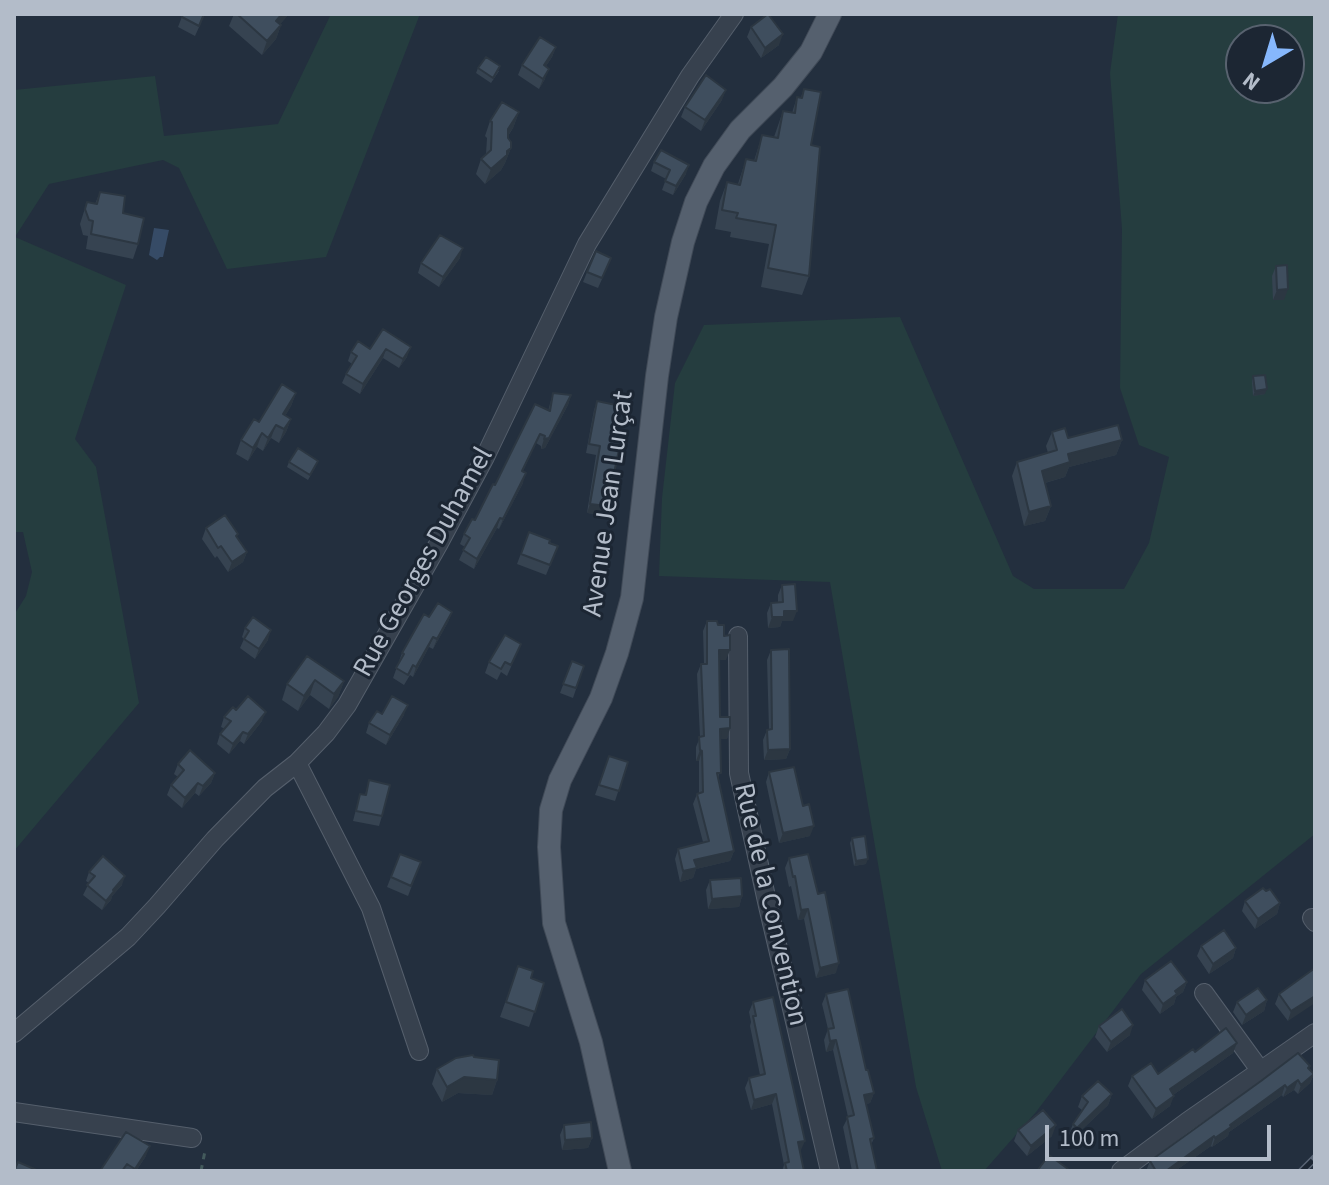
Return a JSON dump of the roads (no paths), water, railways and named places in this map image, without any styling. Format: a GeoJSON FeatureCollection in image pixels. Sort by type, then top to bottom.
{"type":"FeatureCollection","features":[{"type":"Feature","properties":{"kind":"main road","name":"Avenue Jean Lurçat"},"geometry":{"type":"LineString","coordinates":[[614,1169],[591,1042],[554,923],[549,847],[551,810],[560,780],[601,698],[632,598],[666,317],[683,242],[696,202],[714,166],[740,130],[783,87],[811,52],[830,14]]}},
{"type":"Feature","properties":{"kind":"street","name":"Rue Georges Duhamel"},"geometry":{"type":"LineString","coordinates":[[14,1033],[128,937],[215,839],[265,788],[297,763],[347,705],[485,457],[587,244],[690,76],[734,14]]}},
{"type":"Feature","properties":{"kind":"street","name":"Rue de la Convention"},"geometry":{"type":"LineString","coordinates":[[738,636],[739,773],[830,1171]]}},
{"type":"Feature","properties":{"kind":"street"},"geometry":{"type":"LineString","coordinates":[[297,763],[371,908],[419,1051]]}},
{"type":"Feature","properties":{"kind":"street"},"geometry":{"type":"LineString","coordinates":[[1204,993],[1260,1070]]}},
{"type":"Feature","properties":{"kind":"street"},"geometry":{"type":"LineString","coordinates":[[1121,1171],[1315,1033]]}},
{"type":"Feature","properties":{"kind":"street"},"geometry":{"type":"LineString","coordinates":[[14,1112],[192,1138]]}},
{"type":"Feature","properties":{"kind":"water"},"geometry":{"type":"Polygon","coordinates":[[[154,228],[169,230],[163,257],[157,260],[149,255],[154,228]]]}},
{"type":"Feature","properties":{"kind":"railway"},"geometry":{"type":"LineString","coordinates":[[1302,1171],[1315,1158]]}}]}
